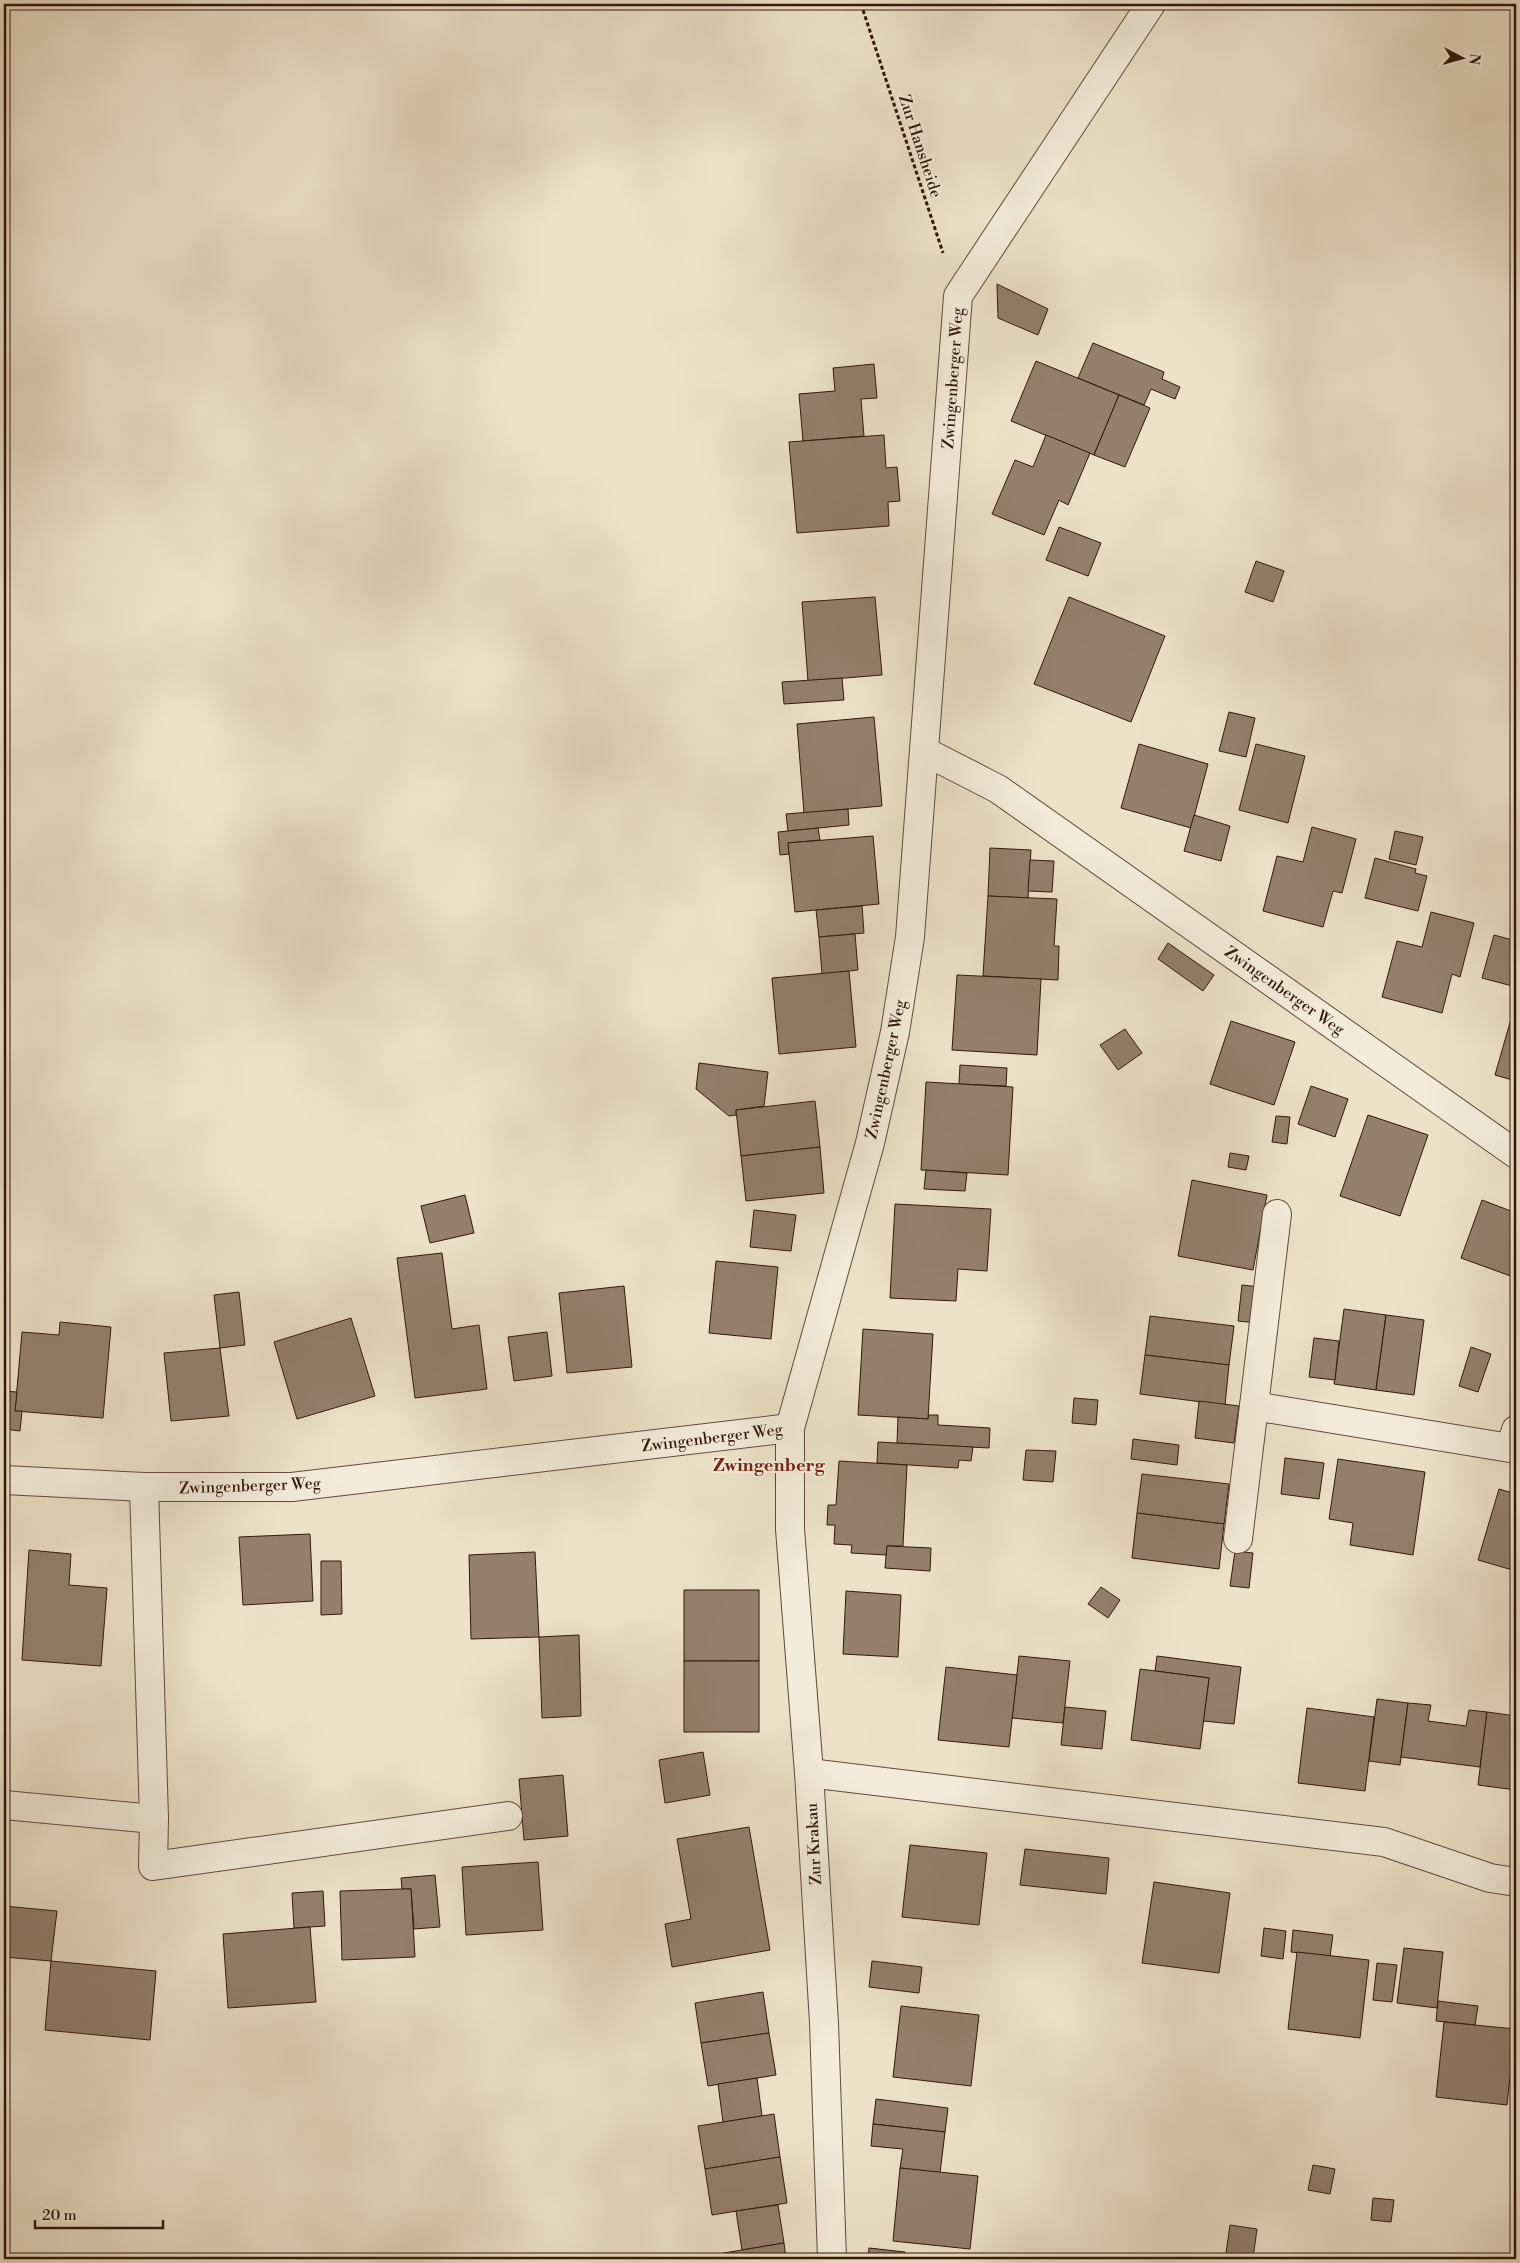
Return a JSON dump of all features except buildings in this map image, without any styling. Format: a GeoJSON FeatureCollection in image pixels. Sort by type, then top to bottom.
{"type":"FeatureCollection","features":[{"type":"Feature","properties":{"kind":"street","name":"Zwingenberger Weg"},"geometry":{"type":"LineString","coordinates":[[4,1480],[144,1487],[292,1487],[790,1428],[870,1143],[895,1032],[910,937],[958,296],[1151,4]]}},
{"type":"Feature","properties":{"kind":"street","name":"Zwingenberger Weg"},"geometry":{"type":"LineString","coordinates":[[924,751],[998,789],[1516,1154]]}},
{"type":"Feature","properties":{"kind":"street"},"geometry":{"type":"LineString","coordinates":[[1238,1539],[1277,1214]]}},
{"type":"Feature","properties":{"kind":"street"},"geometry":{"type":"LineString","coordinates":[[1254,1406],[1510,1448],[1516,1430]]}},
{"type":"Feature","properties":{"kind":"street","name":"Zur Krakau"},"geometry":{"type":"LineString","coordinates":[[790,1428],[790,1529],[809,1773],[824,2023],[832,2259]]}},
{"type":"Feature","properties":{"kind":"street"},"geometry":{"type":"LineString","coordinates":[[144,1487],[154,1819],[153,1866],[508,1816]]}},
{"type":"Feature","properties":{"kind":"street"},"geometry":{"type":"LineString","coordinates":[[809,1773],[1384,1842],[1503,1880]]}},
{"type":"Feature","properties":{"kind":"street"},"geometry":{"type":"LineString","coordinates":[[4,1805],[154,1819]]}},
{"type":"Feature","properties":{"kind":"path","name":"Zur Hansheide"},"geometry":{"type":"LineString","coordinates":[[861,4],[958,296]]}},
{"type":"Feature","properties":{"kind":"district","name":"Zwingenberg"},"geometry":{"type":"Point","coordinates":[769,1465]}}]}
